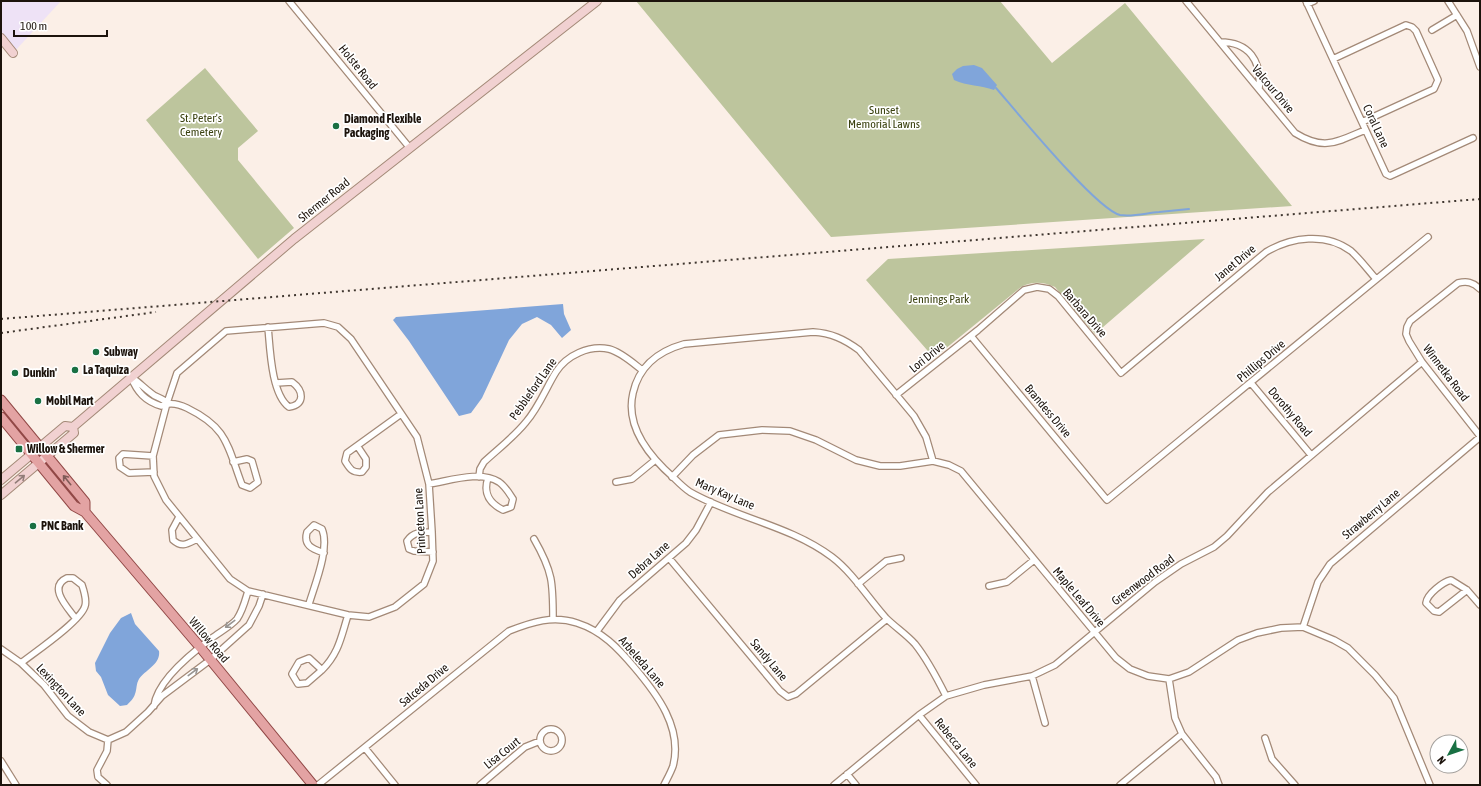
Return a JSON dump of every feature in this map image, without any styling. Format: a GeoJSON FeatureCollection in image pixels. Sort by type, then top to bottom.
{"type":"FeatureCollection","features":[{"type":"Feature","properties":{"kind":"main road","name":"Willow Road"},"geometry":{"type":"LineString","coordinates":[[1,400],[85,502],[85,512]]}},
{"type":"Feature","properties":{"kind":"main road","name":"Willow Road"},"geometry":{"type":"LineString","coordinates":[[1,416],[74,506],[85,512],[200,647],[312,785]]}},
{"type":"Feature","properties":{"kind":"street","name":"Holste Road"},"geometry":{"type":"LineString","coordinates":[[289,1],[409,147]]}},
{"type":"Feature","properties":{"kind":"street","name":"Shermer Road"},"geometry":{"type":"LineString","coordinates":[[1,480],[65,426],[73,427],[294,239],[409,147],[597,1]]}},
{"type":"Feature","properties":{"kind":"street","name":"Valcour Drive"},"geometry":{"type":"LineString","coordinates":[[1186,1],[1295,132],[1314,143],[1328,144],[1337,142],[1366,130]]}},
{"type":"Feature","properties":{"kind":"street"},"geometry":{"type":"LineString","coordinates":[[1306,3],[1314,1]]}},
{"type":"Feature","properties":{"kind":"street"},"geometry":{"type":"LineString","coordinates":[[1448,1],[1467,31],[1480,67]]}},
{"type":"Feature","properties":{"kind":"street","name":"Coral Lane"},"geometry":{"type":"LineString","coordinates":[[1306,3],[1386,174],[1390,176],[1473,138]]}},
{"type":"Feature","properties":{"kind":"street"},"geometry":{"type":"LineString","coordinates":[[1432,30],[1457,14]]}},
{"type":"Feature","properties":{"kind":"street"},"geometry":{"type":"LineString","coordinates":[[1333,59],[1406,25],[1412,27],[1416,31],[1438,80],[1437,85],[1434,88],[1362,122]]}},
{"type":"Feature","properties":{"kind":"street"},"geometry":{"type":"LineString","coordinates":[[1,38],[13,53]]}},
{"type":"Feature","properties":{"kind":"street"},"geometry":{"type":"LineString","coordinates":[[1220,42],[1235,43],[1253,57],[1259,69],[1259,89]]}},
{"type":"Feature","properties":{"kind":"street","name":"Phillips Drive"},"geometry":{"type":"LineString","coordinates":[[1107,500],[1428,237]]}},
{"type":"Feature","properties":{"kind":"street","name":"Janet Drive"},"geometry":{"type":"LineString","coordinates":[[1121,373],[1266,252],[1277,245],[1298,239],[1320,239],[1331,242],[1350,250],[1376,279]]}},
{"type":"Feature","properties":{"kind":"street","name":"Winnetka Road"},"geometry":{"type":"LineString","coordinates":[[1480,289],[1473,283],[1458,283],[1410,321],[1406,334],[1422,362],[1480,436]]}},
{"type":"Feature","properties":{"kind":"street","name":"Barbara Drive"},"geometry":{"type":"LineString","coordinates":[[971,336],[1024,290],[1037,288],[1049,290],[1058,296],[1121,373]]}},
{"type":"Feature","properties":{"kind":"street","name":"Princeton Lane"},"geometry":{"type":"LineString","coordinates":[[324,323],[338,327],[351,339],[417,437],[429,484],[433,561],[424,584],[395,607],[369,617],[348,615],[309,604],[248,591],[230,579],[166,500],[154,472],[153,456],[167,403],[177,373],[226,331],[268,326],[324,323]]}},
{"type":"Feature","properties":{"kind":"street"},"geometry":{"type":"LineString","coordinates":[[268,326],[271,363],[276,383],[284,403],[289,407],[295,406],[300,402],[302,396],[298,386],[292,382],[276,383]]}},
{"type":"Feature","properties":{"kind":"street","name":"Mary Kay Lane"},"geometry":{"type":"LineString","coordinates":[[933,461],[926,437],[914,416],[859,350],[848,342],[827,333],[813,332],[684,344],[669,348],[658,355],[642,370],[635,385],[632,400],[633,416],[638,437],[654,461],[688,491],[711,502],[770,523],[812,544],[833,558],[858,584],[887,619],[915,644],[946,696]]}},
{"type":"Feature","properties":{"kind":"street","name":"Lori Drive"},"geometry":{"type":"LineString","coordinates":[[896,395],[971,336]]}},
{"type":"Feature","properties":{"kind":"street","name":"Brandess Drive"},"geometry":{"type":"LineString","coordinates":[[971,336],[1107,500]]}},
{"type":"Feature","properties":{"kind":"street","name":"Pebbleford Lane"},"geometry":{"type":"LineString","coordinates":[[480,477],[480,469],[484,462],[526,422],[557,371],[567,360],[579,352],[594,348],[610,349],[625,357],[642,370]]}},
{"type":"Feature","properties":{"kind":"street","name":"Greenwood Road"},"geometry":{"type":"LineString","coordinates":[[834,785],[919,715],[946,696],[984,685],[1032,676],[1055,665],[1155,582],[1181,564],[1214,547],[1227,536],[1268,492],[1422,362]]}},
{"type":"Feature","properties":{"kind":"street"},"geometry":{"type":"LineString","coordinates":[[131,377],[151,394],[163,398],[167,403],[182,406],[213,423],[223,434],[233,462],[242,485],[250,488],[258,482],[252,462],[247,459],[233,462]]}},
{"type":"Feature","properties":{"kind":"street","name":"Dorothy Road"},"geometry":{"type":"LineString","coordinates":[[1251,383],[1312,455]]}},
{"type":"Feature","properties":{"kind":"street"},"geometry":{"type":"LineString","coordinates":[[358,446],[366,459],[366,467],[362,472],[352,471],[345,461],[347,453],[401,414]]}},
{"type":"Feature","properties":{"kind":"street","name":"Shermer Road"},"geometry":{"type":"LineString","coordinates":[[1,495],[74,433],[73,427]]}},
{"type":"Feature","properties":{"kind":"street","name":"Maple Leaf Drive"},"geometry":{"type":"LineString","coordinates":[[672,477],[706,443],[719,435],[762,430],[790,431],[816,440],[856,460],[880,466],[900,466],[933,461],[949,465],[961,471],[1116,658],[1130,669],[1148,676],[1169,679],[1189,672],[1238,640],[1257,633],[1281,628],[1303,627],[1334,640],[1348,648],[1375,675],[1390,694],[1401,713],[1430,785]]}},
{"type":"Feature","properties":{"kind":"street","name":"Strawberry Lane"},"geometry":{"type":"LineString","coordinates":[[1303,627],[1318,582],[1330,564],[1480,436]]}},
{"type":"Feature","properties":{"kind":"street"},"geometry":{"type":"LineString","coordinates":[[153,456],[123,454],[119,458],[120,467],[129,473],[154,472]]}},
{"type":"Feature","properties":{"kind":"street"},"geometry":{"type":"LineString","coordinates":[[616,482],[632,479],[654,461]]}},
{"type":"Feature","properties":{"kind":"street"},"geometry":{"type":"LineString","coordinates":[[429,484],[480,477],[488,478],[499,482],[507,490],[513,499],[511,506],[503,510],[496,507],[489,499],[485,491],[488,478]]}},
{"type":"Feature","properties":{"kind":"street","name":"Debra Lane"},"geometry":{"type":"LineString","coordinates":[[597,631],[620,600],[686,543],[696,530],[711,502]]}},
{"type":"Feature","properties":{"kind":"street"},"geometry":{"type":"LineString","coordinates":[[179,517],[172,530],[173,540],[178,544],[184,545],[197,539]]}},
{"type":"Feature","properties":{"kind":"street"},"geometry":{"type":"LineString","coordinates":[[309,604],[324,553],[323,531],[319,526],[314,525],[307,532],[306,542],[311,549],[324,553]]}},
{"type":"Feature","properties":{"kind":"street"},"geometry":{"type":"LineString","coordinates":[[432,532],[421,532],[411,535],[407,541],[409,549],[414,551],[432,552]]}},
{"type":"Feature","properties":{"kind":"street"},"geometry":{"type":"LineString","coordinates":[[534,539],[548,563],[553,583],[554,619]]}},
{"type":"Feature","properties":{"kind":"street","name":"Sandy Lane"},"geometry":{"type":"LineString","coordinates":[[669,558],[780,691],[788,697],[796,694],[887,619]]}},
{"type":"Feature","properties":{"kind":"street"},"geometry":{"type":"LineString","coordinates":[[858,584],[886,561],[901,558]]}},
{"type":"Feature","properties":{"kind":"street"},"geometry":{"type":"LineString","coordinates":[[989,586],[1007,582],[1034,560]]}},
{"type":"Feature","properties":{"kind":"street","name":"Lexington Lane"},"geometry":{"type":"LineString","coordinates":[[21,663],[76,619],[85,608],[84,590],[77,581],[68,578],[59,585],[59,596],[76,619]]}},
{"type":"Feature","properties":{"kind":"street"},"geometry":{"type":"LineString","coordinates":[[1469,592],[1439,612],[1434,611],[1426,603],[1428,596],[1446,581],[1451,580],[1469,592],[1480,605]]}},
{"type":"Feature","properties":{"kind":"street"},"geometry":{"type":"LineString","coordinates":[[154,707],[155,699],[168,679],[200,647],[236,620],[243,608],[248,591]]}},
{"type":"Feature","properties":{"kind":"street"},"geometry":{"type":"LineString","coordinates":[[108,785],[98,777],[97,770],[107,751],[108,740],[126,732],[154,707],[162,696],[210,660],[249,626],[263,594]]}},
{"type":"Feature","properties":{"kind":"street"},"geometry":{"type":"LineString","coordinates":[[322,670],[309,658],[299,662],[292,674],[298,684],[307,683],[322,670],[337,652],[348,615]]}},
{"type":"Feature","properties":{"kind":"street","name":"Arbeleda Lane"},"geometry":{"type":"LineString","coordinates":[[554,619],[576,623],[597,631],[616,646],[663,704],[670,724],[674,755],[673,766],[664,785]]}},
{"type":"Feature","properties":{"kind":"street","name":"Salceda Drive"},"geometry":{"type":"LineString","coordinates":[[318,785],[492,643],[509,631],[532,622],[554,619]]}},
{"type":"Feature","properties":{"kind":"street","name":"Lexington Lane"},"geometry":{"type":"LineString","coordinates":[[1,649],[21,663],[44,685],[68,716],[89,732],[108,740]]}},
{"type":"Feature","properties":{"kind":"street"},"geometry":{"type":"LineString","coordinates":[[1032,676],[1045,723]]}},
{"type":"Feature","properties":{"kind":"street"},"geometry":{"type":"LineString","coordinates":[[168,679],[175,686]]}},
{"type":"Feature","properties":{"kind":"street"},"geometry":{"type":"LineString","coordinates":[[1169,679],[1175,718],[1182,734],[1216,777],[1219,785]]}},
{"type":"Feature","properties":{"kind":"street","name":"Rebecca Lane"},"geometry":{"type":"LineString","coordinates":[[919,715],[976,785]]}},
{"type":"Feature","properties":{"kind":"street","name":"Lisa Court"},"geometry":{"type":"LineString","coordinates":[[551,729],[560,734],[562,741],[559,748],[549,752],[543,748],[540,741],[541,734],[551,729]]}},
{"type":"Feature","properties":{"kind":"street"},"geometry":{"type":"LineString","coordinates":[[1120,785],[1182,734]]}},
{"type":"Feature","properties":{"kind":"street"},"geometry":{"type":"LineString","coordinates":[[1265,738],[1272,758],[1295,785]]}},
{"type":"Feature","properties":{"kind":"street","name":"Lisa Court"},"geometry":{"type":"LineString","coordinates":[[480,785],[525,747],[540,741]]}},
{"type":"Feature","properties":{"kind":"street"},"geometry":{"type":"LineString","coordinates":[[365,748],[395,785]]}},
{"type":"Feature","properties":{"kind":"street"},"geometry":{"type":"LineString","coordinates":[[1,761],[16,785]]}},
{"type":"Feature","properties":{"kind":"street"},"geometry":{"type":"LineString","coordinates":[[847,774],[856,785]]}},
{"type":"Feature","properties":{"kind":"shaded area"},"geometry":{"type":"Polygon","coordinates":[[[1,1],[61,1],[13,53],[1,38],[1,1]]]}},
{"type":"Feature","properties":{"kind":"green space","name":"Sunset Memorial Lawns"},"geometry":{"type":"Polygon","coordinates":[[[636,1],[1000,1],[1052,63],[1125,3],[1292,206],[831,237],[636,1]]]}},
{"type":"Feature","properties":{"kind":"green space","name":"St. Peter's Cemetery"},"geometry":{"type":"Polygon","coordinates":[[[205,68],[258,131],[238,148],[238,160],[294,228],[258,259],[146,120],[205,68]]]}},
{"type":"Feature","properties":{"kind":"green space","name":"Jennings Park"},"geometry":{"type":"Polygon","coordinates":[[[1205,239],[1095,334],[1055,287],[1042,283],[1034,283],[1021,287],[934,358],[866,280],[888,259],[1205,239]]]}},
{"type":"Feature","properties":{"kind":"water"},"geometry":{"type":"Polygon","coordinates":[[[974,65],[982,68],[997,85],[994,90],[954,80],[952,74],[957,69],[963,66],[974,65]]]}},
{"type":"Feature","properties":{"kind":"water"},"geometry":{"type":"Polygon","coordinates":[[[563,304],[564,314],[571,330],[562,338],[551,325],[537,317],[522,324],[509,340],[482,398],[471,413],[459,416],[409,341],[393,320],[396,317],[563,304]]]}},
{"type":"Feature","properties":{"kind":"water"},"geometry":{"type":"Polygon","coordinates":[[[131,613],[135,624],[159,651],[159,656],[158,660],[139,679],[136,692],[132,700],[127,705],[120,706],[108,695],[101,677],[96,671],[95,663],[110,633],[121,618],[131,613]]]}},
{"type":"Feature","properties":{"kind":"waterway"},"geometry":{"type":"LineString","coordinates":[[996,88],[1076,179],[1109,209],[1120,215],[1130,216],[1189,209]]}},
{"type":"Feature","properties":{"kind":"railway"},"geometry":{"type":"LineString","coordinates":[[1,319],[1480,199]]}},
{"type":"Feature","properties":{"kind":"railway"},"geometry":{"type":"LineString","coordinates":[[1,333],[156,312]]}},
{"type":"Feature","properties":{"kind":"place","name":"Diamond Flexible Packaging"},"geometry":{"type":"Point","coordinates":[336,126]}},
{"type":"Feature","properties":{"kind":"place","name":"Subway"},"geometry":{"type":"Point","coordinates":[96,352]}},
{"type":"Feature","properties":{"kind":"place","name":"La Taquiza"},"geometry":{"type":"Point","coordinates":[75,370]}},
{"type":"Feature","properties":{"kind":"place","name":"Dunkin'"},"geometry":{"type":"Point","coordinates":[15,373]}},
{"type":"Feature","properties":{"kind":"place","name":"Mobil Mart"},"geometry":{"type":"Point","coordinates":[38,401]}},
{"type":"Feature","properties":{"kind":"place","name":"Willow & Shermer"},"geometry":{"type":"Point","coordinates":[19,449]}},
{"type":"Feature","properties":{"kind":"place","name":"PNC Bank"},"geometry":{"type":"Point","coordinates":[33,526]}}]}
